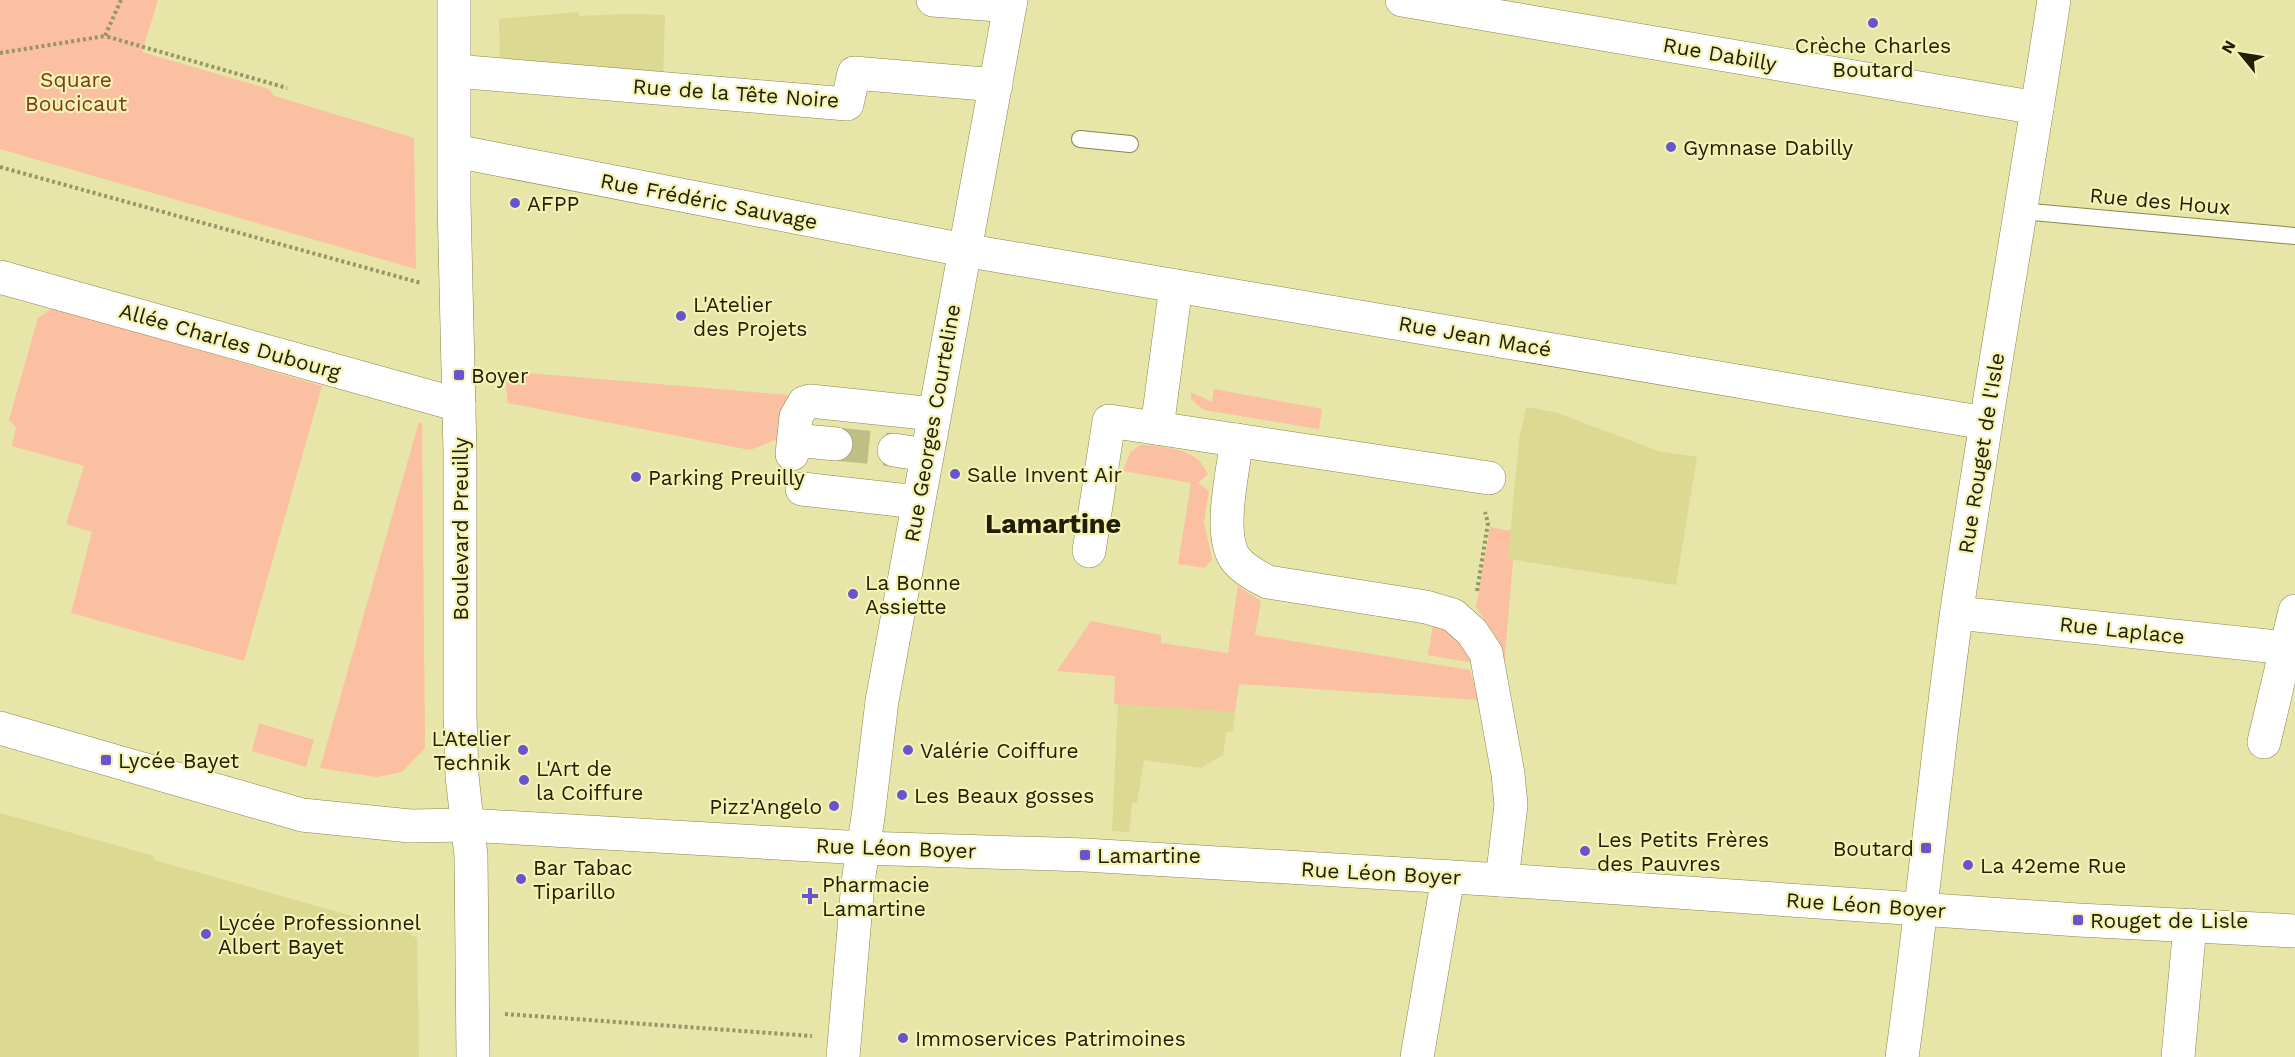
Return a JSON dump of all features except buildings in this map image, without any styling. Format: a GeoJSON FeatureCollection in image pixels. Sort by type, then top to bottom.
{"type":"FeatureCollection","features":[{"type":"Feature","properties":{"kind":"street","name":"Boulevard Preuilly"},"geometry":{"type":"LineString","coordinates":[[454,0],[460,725],[462,776],[471,856],[472,1057]]}},
{"type":"Feature","properties":{"kind":"street"},"geometry":{"type":"LineString","coordinates":[[933,0],[1011,3]]}},
{"type":"Feature","properties":{"kind":"street","name":"Rue Dabilly"},"geometry":{"type":"LineString","coordinates":[[1402,0],[1447,4],[2037,108]]}},
{"type":"Feature","properties":{"kind":"street","name":"Rue Rouget de l'Isle"},"geometry":{"type":"LineString","coordinates":[[1902,1057],[1921,908],[1926,848],[1957,613],[1985,423],[2022,211],[2054,0]]}},
{"type":"Feature","properties":{"kind":"street","name":"Rue Georges Courteline"},"geometry":{"type":"LineString","coordinates":[[844,1048],[858,882],[882,701],[964,250],[994,127],[996,85],[1011,3]]}},
{"type":"Feature","properties":{"kind":"street","name":"Rue de la Tête Noire"},"geometry":{"type":"LineString","coordinates":[[455,72],[848,105],[854,73],[996,85]]}},
{"type":"Feature","properties":{"kind":"street","name":"Rue Frédéric Sauvage"},"geometry":{"type":"LineString","coordinates":[[455,151],[964,250]]}},
{"type":"Feature","properties":{"kind":"street","name":"Rue Jean Macé"},"geometry":{"type":"LineString","coordinates":[[964,250],[1985,423]]}},
{"type":"Feature","properties":{"kind":"street","name":"Allée Charles Dubourg"},"geometry":{"type":"LineString","coordinates":[[0,277],[459,405]]}},
{"type":"Feature","properties":{"kind":"street"},"geometry":{"type":"LineString","coordinates":[[1157,428],[1176,286]]}},
{"type":"Feature","properties":{"kind":"street"},"geometry":{"type":"LineString","coordinates":[[836,444],[793,447],[796,417],[804,403],[810,401],[934,414]]}},
{"type":"Feature","properties":{"kind":"street"},"geometry":{"type":"LineString","coordinates":[[1089,551],[1109,420],[1489,478]]}},
{"type":"Feature","properties":{"kind":"street"},"geometry":{"type":"LineString","coordinates":[[1237,440],[1226,522],[1232,554],[1250,573],[1268,582],[1426,607],[1458,619],[1472,632],[1486,653],[1508,774],[1511,805],[1502,880]]}},
{"type":"Feature","properties":{"kind":"street"},"geometry":{"type":"LineString","coordinates":[[894,450],[926,455]]}},
{"type":"Feature","properties":{"kind":"street"},"geometry":{"type":"LineString","coordinates":[[802,489],[917,502]]}},
{"type":"Feature","properties":{"kind":"street"},"geometry":{"type":"LineString","coordinates":[[2264,742],[2295,611]]}},
{"type":"Feature","properties":{"kind":"street","name":"Rue Laplace"},"geometry":{"type":"LineString","coordinates":[[1957,613],[2287,648]]}},
{"type":"Feature","properties":{"kind":"street","name":"Rue Léon Boyer"},"geometry":{"type":"LineString","coordinates":[[0,728],[302,815],[411,826],[467,825],[863,848],[1085,855],[1502,880],[2078,920],[2295,931]]}},
{"type":"Feature","properties":{"kind":"street"},"geometry":{"type":"LineString","coordinates":[[1417,1057],[1448,877]]}},
{"type":"Feature","properties":{"kind":"street"},"geometry":{"type":"LineString","coordinates":[[2178,1057],[2190,925]]}},
{"type":"Feature","properties":{"kind":"lane"},"geometry":{"type":"LineString","coordinates":[[1080,139],[1130,144]]}},
{"type":"Feature","properties":{"kind":"lane","name":"Rue des Houx"},"geometry":{"type":"LineString","coordinates":[[2022,211],[2295,236]]}},
{"type":"Feature","properties":{"kind":"path"},"geometry":{"type":"LineString","coordinates":[[105,36],[121,0]]}},
{"type":"Feature","properties":{"kind":"path"},"geometry":{"type":"LineString","coordinates":[[0,54],[105,36],[287,88]]}},
{"type":"Feature","properties":{"kind":"path"},"geometry":{"type":"LineString","coordinates":[[0,167],[456,292]]}},
{"type":"Feature","properties":{"kind":"path"},"geometry":{"type":"LineString","coordinates":[[1458,619],[1475,605],[1488,523],[1485,513],[1489,478]]}},
{"type":"Feature","properties":{"kind":"path"},"geometry":{"type":"LineString","coordinates":[[472,1012],[844,1048]]}},
{"type":"Feature","properties":{"kind":"shaded area"},"geometry":{"type":"Polygon","coordinates":[[[578,12],[579,16],[665,15],[663,79],[500,71],[499,19],[578,12]]]}},
{"type":"Feature","properties":{"kind":"shaded area"},"geometry":{"type":"Polygon","coordinates":[[[1526,407],[1555,412],[1658,451],[1697,457],[1676,585],[1508,559],[1519,440],[1526,407]]]}},
{"type":"Feature","properties":{"kind":"shaded area"},"geometry":{"type":"Polygon","coordinates":[[[1118,704],[1235,712],[1233,731],[1226,732],[1223,755],[1201,768],[1144,760],[1137,803],[1132,803],[1129,832],[1112,831],[1118,704]]]}},
{"type":"Feature","properties":{"kind":"shaded area","name":"Lycée Professionnel Albert Bayet"},"geometry":{"type":"Polygon","coordinates":[[[0,813],[154,856],[154,860],[412,933],[411,935],[417,938],[419,1057],[0,1057],[0,813]]]}},
{"type":"Feature","properties":{"kind":"green space","name":"Square Boucicaut"},"geometry":{"type":"Polygon","coordinates":[[[0,0],[158,0],[142,52],[269,89],[274,96],[414,138],[416,269],[0,149],[0,0]]]}},
{"type":"Feature","properties":{"kind":"green space"},"geometry":{"type":"Polygon","coordinates":[[[53,308],[322,386],[244,661],[71,613],[92,532],[66,524],[84,466],[12,446],[16,427],[9,420],[38,318],[53,308]]]}},
{"type":"Feature","properties":{"kind":"green space"},"geometry":{"type":"Polygon","coordinates":[[[504,371],[789,395],[785,436],[750,450],[508,403],[504,371]]]}},
{"type":"Feature","properties":{"kind":"green space"},"geometry":{"type":"Polygon","coordinates":[[[1214,389],[1322,409],[1319,429],[1205,410],[1191,398],[1191,392],[1212,402],[1214,389]]]}},
{"type":"Feature","properties":{"kind":"green space"},"geometry":{"type":"Polygon","coordinates":[[[419,422],[422,423],[425,748],[402,772],[377,777],[320,768],[419,422]]]}},
{"type":"Feature","properties":{"kind":"green space"},"geometry":{"type":"Polygon","coordinates":[[[1140,445],[1188,453],[1198,460],[1208,474],[1198,483],[1209,491],[1204,522],[1212,559],[1205,568],[1178,564],[1191,483],[1123,471],[1130,453],[1140,445]]]}},
{"type":"Feature","properties":{"kind":"green space"},"geometry":{"type":"Polygon","coordinates":[[[1490,527],[1511,531],[1508,558],[1513,560],[1504,668],[1495,635],[1476,607],[1490,527]]]}},
{"type":"Feature","properties":{"kind":"green space"},"geometry":{"type":"Polygon","coordinates":[[[1238,586],[1261,601],[1255,635],[1470,670],[1479,700],[1239,684],[1235,712],[1114,704],[1115,676],[1057,671],[1091,621],[1161,635],[1161,643],[1228,653],[1238,586]]]}},
{"type":"Feature","properties":{"kind":"green space"},"geometry":{"type":"Polygon","coordinates":[[[1433,626],[1456,633],[1474,663],[1428,655],[1433,626]]]}},
{"type":"Feature","properties":{"kind":"green space"},"geometry":{"type":"Polygon","coordinates":[[[259,723],[314,740],[306,767],[252,751],[259,723]]]}},
{"type":"Feature","properties":{"kind":"tunnel"},"geometry":{"type":"LineString","coordinates":[[836,444],[894,450]]}},
{"type":"Feature","properties":{"kind":"place","name":"Crèche Charles Boutard"},"geometry":{"type":"Point","coordinates":[1873,23]}},
{"type":"Feature","properties":{"kind":"place","name":"Gymnase Dabilly"},"geometry":{"type":"Point","coordinates":[1671,147]}},
{"type":"Feature","properties":{"kind":"place","name":"AFPP"},"geometry":{"type":"Point","coordinates":[515,203]}},
{"type":"Feature","properties":{"kind":"place","name":"L'Atelier des Projets"},"geometry":{"type":"Point","coordinates":[681,316]}},
{"type":"Feature","properties":{"kind":"place","name":"Boyer"},"geometry":{"type":"Point","coordinates":[459,375]}},
{"type":"Feature","properties":{"kind":"place","name":"Salle Invent Air"},"geometry":{"type":"Point","coordinates":[955,474]}},
{"type":"Feature","properties":{"kind":"place","name":"Parking Preuilly"},"geometry":{"type":"Point","coordinates":[636,477]}},
{"type":"Feature","properties":{"kind":"place","name":"La Bonne Assiette"},"geometry":{"type":"Point","coordinates":[853,594]}},
{"type":"Feature","properties":{"kind":"place","name":"L'Atelier Technik"},"geometry":{"type":"Point","coordinates":[523,750]}},
{"type":"Feature","properties":{"kind":"place","name":"Valérie Coiffure"},"geometry":{"type":"Point","coordinates":[908,750]}},
{"type":"Feature","properties":{"kind":"place","name":"Lycée Bayet"},"geometry":{"type":"Point","coordinates":[106,760]}},
{"type":"Feature","properties":{"kind":"place","name":"L'Art de la Coiffure"},"geometry":{"type":"Point","coordinates":[524,780]}},
{"type":"Feature","properties":{"kind":"place","name":"Les Beaux gosses"},"geometry":{"type":"Point","coordinates":[902,795]}},
{"type":"Feature","properties":{"kind":"place","name":"Pizz'Angelo"},"geometry":{"type":"Point","coordinates":[834,806]}},
{"type":"Feature","properties":{"kind":"place","name":"Boutard"},"geometry":{"type":"Point","coordinates":[1926,848]}},
{"type":"Feature","properties":{"kind":"place","name":"Les Petits Frères des Pauvres"},"geometry":{"type":"Point","coordinates":[1585,851]}},
{"type":"Feature","properties":{"kind":"place","name":"Lamartine"},"geometry":{"type":"Point","coordinates":[1085,855]}},
{"type":"Feature","properties":{"kind":"place","name":"La 42eme Rue"},"geometry":{"type":"Point","coordinates":[1968,865]}},
{"type":"Feature","properties":{"kind":"place","name":"Bar Tabac Tiparillo"},"geometry":{"type":"Point","coordinates":[521,879]}},
{"type":"Feature","properties":{"kind":"place","name":"Pharmacie Lamartine"},"geometry":{"type":"Point","coordinates":[810,896]}},
{"type":"Feature","properties":{"kind":"place","name":"Rouget de Lisle"},"geometry":{"type":"Point","coordinates":[2078,920]}},
{"type":"Feature","properties":{"kind":"place","name":"Lycée Professionnel Albert Bayet"},"geometry":{"type":"Point","coordinates":[206,934]}},
{"type":"Feature","properties":{"kind":"place","name":"Immoservices Patrimoines"},"geometry":{"type":"Point","coordinates":[903,1038]}},
{"type":"Feature","properties":{"kind":"district","name":"Lamartine"},"geometry":{"type":"Point","coordinates":[1053,524]}}]}
